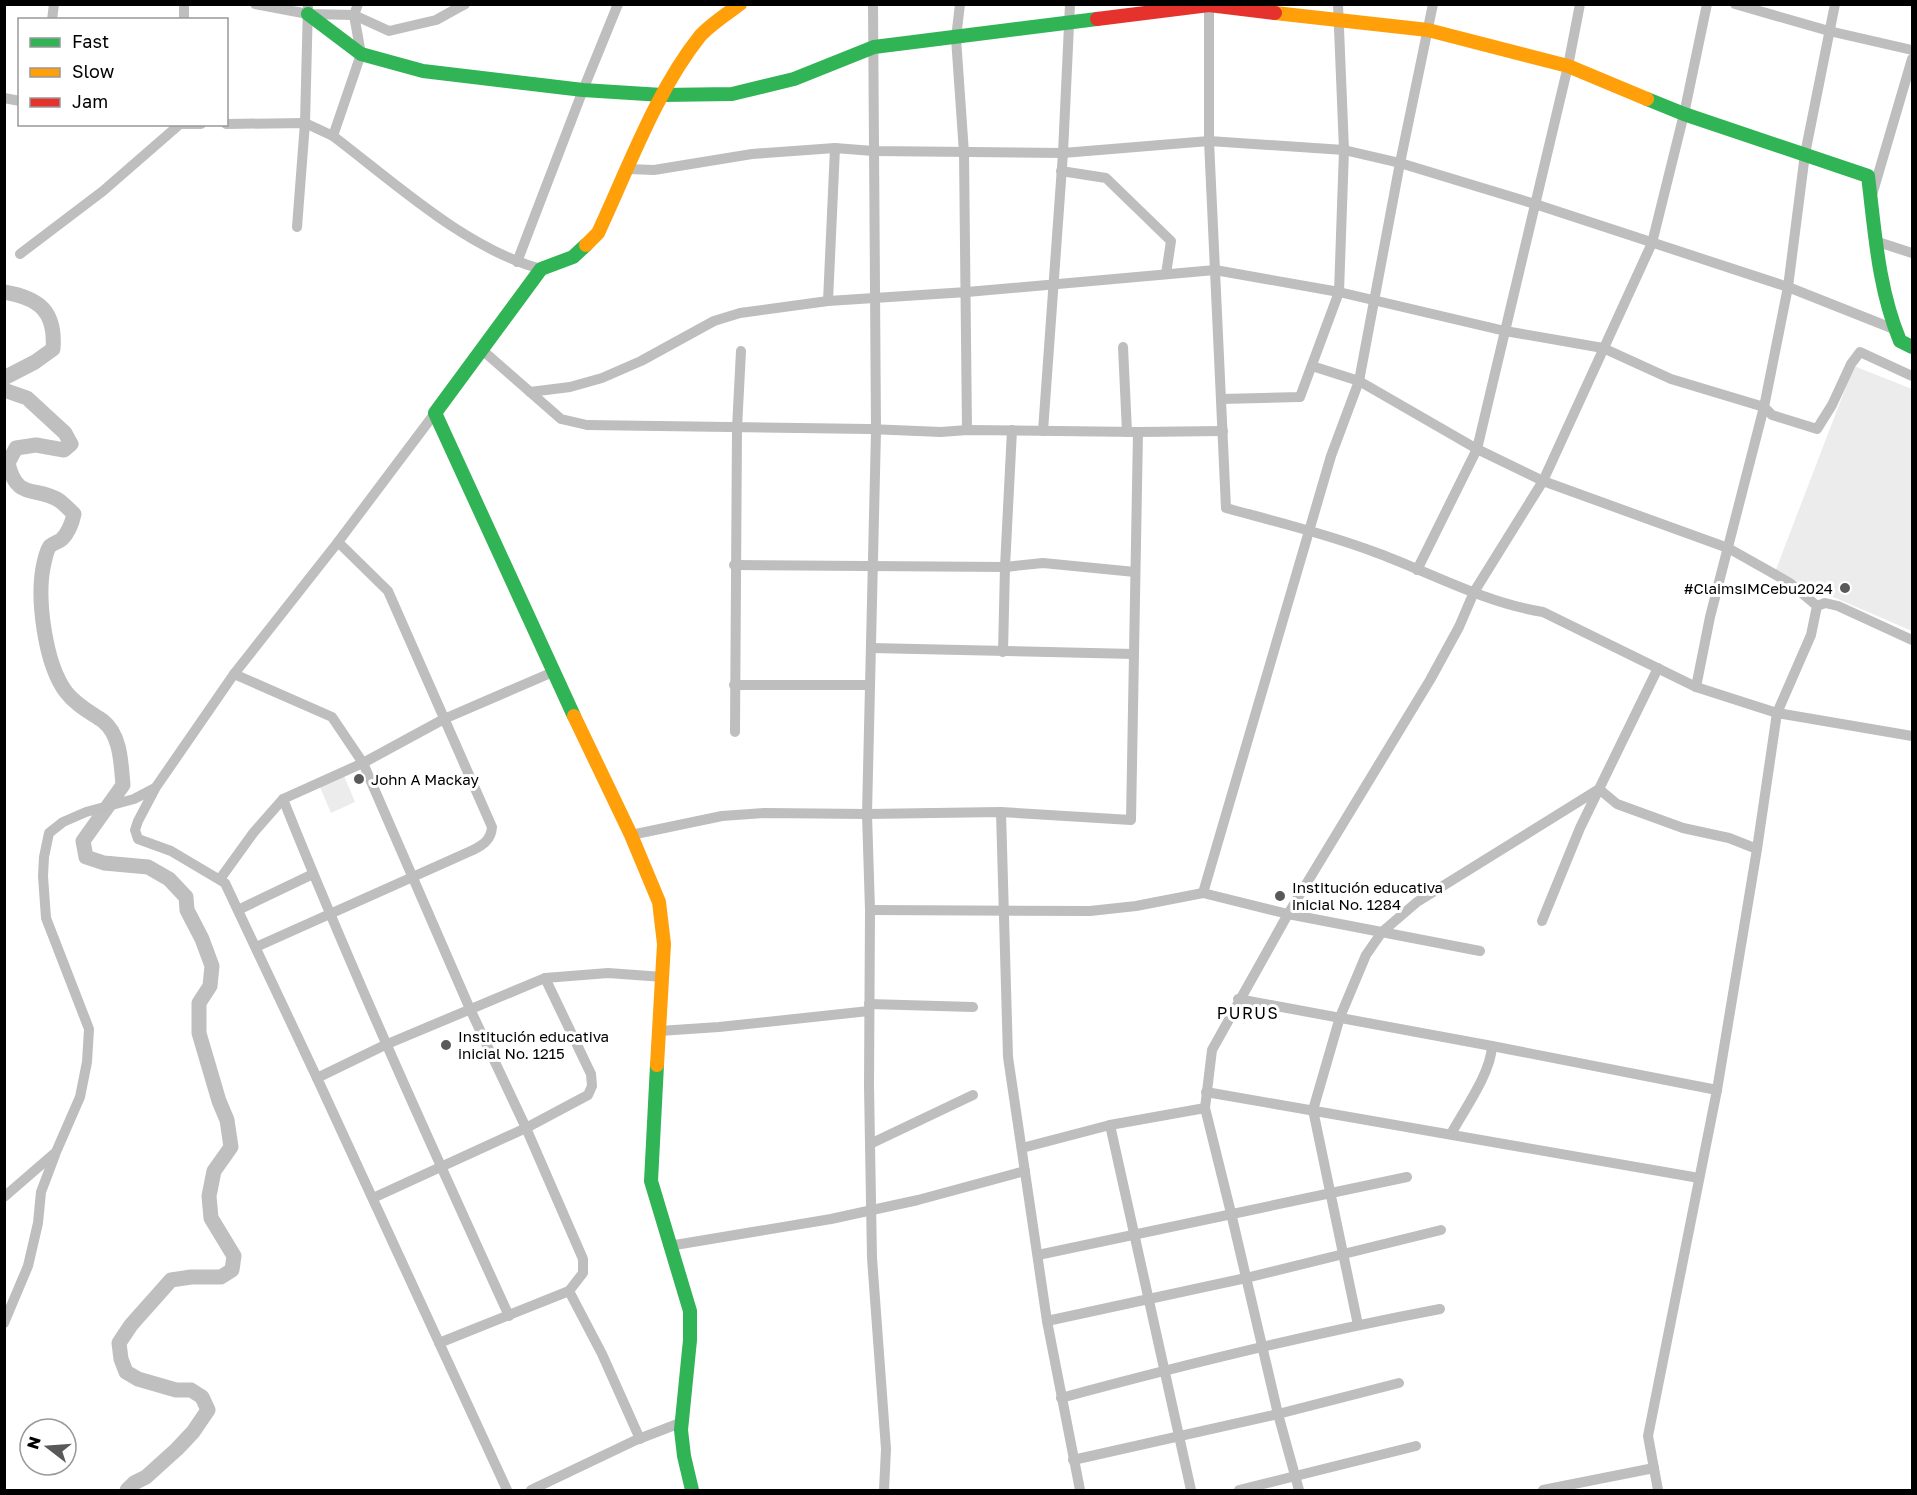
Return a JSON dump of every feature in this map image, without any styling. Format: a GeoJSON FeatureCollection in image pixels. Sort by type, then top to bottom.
{"type":"FeatureCollection","features":[{"type":"Feature","properties":{"kind":"street"},"geometry":{"type":"LineString","coordinates":[[255,4],[308,9],[356,10],[389,31],[436,20],[465,4]]}},
{"type":"Feature","properties":{"kind":"street"},"geometry":{"type":"LineString","coordinates":[[516,262],[618,4]]}},
{"type":"Feature","properties":{"kind":"street"},"geometry":{"type":"LineString","coordinates":[[507,1491],[225,883],[171,851],[138,839],[135,830],[156,787],[234,674],[338,542],[541,269],[573,257],[598,233],[662,96],[702,34],[740,4]]}},
{"type":"Feature","properties":{"kind":"street"},"geometry":{"type":"LineString","coordinates":[[873,4],[876,430],[867,814],[870,910],[872,1258],[886,1449],[884,1491]]}},
{"type":"Feature","properties":{"kind":"street"},"geometry":{"type":"LineString","coordinates":[[960,4],[956,38],[964,153],[967,430]]}},
{"type":"Feature","properties":{"kind":"street"},"geometry":{"type":"LineString","coordinates":[[1043,431],[1052,284],[1064,153],[1070,4]]}},
{"type":"Feature","properties":{"kind":"street"},"geometry":{"type":"LineString","coordinates":[[1221,399],[1300,398],[1339,292],[1344,150],[1338,4]]}},
{"type":"Feature","properties":{"kind":"street"},"geometry":{"type":"LineString","coordinates":[[1203,893],[1308,531],[1331,456],[1359,381],[1433,4]]}},
{"type":"Feature","properties":{"kind":"street"},"geometry":{"type":"LineString","coordinates":[[1417,570],[1477,449],[1568,66],[1580,4]]}},
{"type":"Feature","properties":{"kind":"street"},"geometry":{"type":"LineString","coordinates":[[1299,1491],[1278,1414],[1232,1213],[1204,1108],[1212,1050],[1238,999],[1288,914],[1430,680],[1459,627],[1474,592],[1543,481],[1652,243],[1684,114],[1707,4]]}},
{"type":"Feature","properties":{"kind":"street"},"geometry":{"type":"LineString","coordinates":[[1735,4],[1829,31],[1912,50]]}},
{"type":"Feature","properties":{"kind":"street"},"geometry":{"type":"LineString","coordinates":[[1696,687],[1710,617],[1764,406],[1788,287],[1805,154],[1835,4]]}},
{"type":"Feature","properties":{"kind":"street"},"geometry":{"type":"LineString","coordinates":[[308,9],[361,54],[423,71],[583,90],[662,96],[732,94],[794,79],[874,47],[1209,5],[1428,30],[1568,66],[1684,114],[1868,176],[1875,241],[1888,313],[1900,341],[1912,347]]}},
{"type":"Feature","properties":{"kind":"street"},"geometry":{"type":"LineString","coordinates":[[1209,5],[1209,141],[1226,507],[1379,554],[1474,592],[1520,608],[1543,612],[1696,687],[1777,713],[1912,736]]}},
{"type":"Feature","properties":{"kind":"street"},"geometry":{"type":"LineString","coordinates":[[297,227],[305,123],[308,9]]}},
{"type":"Feature","properties":{"kind":"street"},"geometry":{"type":"LineString","coordinates":[[333,136],[361,54],[356,10]]}},
{"type":"Feature","properties":{"kind":"street"},"geometry":{"type":"LineString","coordinates":[[1871,198],[1912,59]]}},
{"type":"Feature","properties":{"kind":"street"},"geometry":{"type":"LineString","coordinates":[[228,124],[305,123],[333,136],[458,231],[516,262],[541,269]]}},
{"type":"Feature","properties":{"kind":"street"},"geometry":{"type":"LineString","coordinates":[[20,254],[103,191],[178,126]]}},
{"type":"Feature","properties":{"kind":"street"},"geometry":{"type":"LineString","coordinates":[[628,169],[654,170],[752,154],[835,147],[873,152],[1064,153],[1209,141],[1344,150],[1400,163],[1535,204],[1788,287],[1894,329]]}},
{"type":"Feature","properties":{"kind":"street"},"geometry":{"type":"LineString","coordinates":[[828,301],[835,147]]}},
{"type":"Feature","properties":{"kind":"street"},"geometry":{"type":"LineString","coordinates":[[1061,171],[1106,178],[1171,241],[1166,274]]}},
{"type":"Feature","properties":{"kind":"street"},"geometry":{"type":"LineString","coordinates":[[1875,241],[1912,253]]}},
{"type":"Feature","properties":{"kind":"street"},"geometry":{"type":"LineString","coordinates":[[530,392],[570,387],[602,378],[641,361],[714,321],[740,313],[828,301],[1215,270],[1339,292],[1505,331],[1603,348],[1671,379],[1764,406],[1772,415],[1817,429],[1832,405],[1851,364],[1860,352],[1912,376]]}},
{"type":"Feature","properties":{"kind":"street"},"geometry":{"type":"LineString","coordinates":[[631,834],[722,816],[790,812],[867,814],[1000,812],[1131,820],[1135,572],[1133,432],[1124,347]]}},
{"type":"Feature","properties":{"kind":"street"},"geometry":{"type":"LineString","coordinates":[[481,349],[561,419],[587,425],[941,432],[967,430],[1222,431]]}},
{"type":"Feature","properties":{"kind":"street"},"geometry":{"type":"LineString","coordinates":[[735,732],[736,428],[741,351]]}},
{"type":"Feature","properties":{"kind":"street"},"geometry":{"type":"LineString","coordinates":[[1312,366],[1359,381],[1477,449],[1543,481],[1728,548],[1790,583],[1817,606]]}},
{"type":"Feature","properties":{"kind":"street"},"geometry":{"type":"LineString","coordinates":[[435,413],[553,672],[631,834],[659,902],[663,924],[663,977],[651,1181],[690,1311],[689,1363],[680,1423],[692,1491]]}},
{"type":"Feature","properties":{"kind":"street"},"geometry":{"type":"LineString","coordinates":[[1003,652],[1012,430]]}},
{"type":"Feature","properties":{"kind":"street"},"geometry":{"type":"LineString","coordinates":[[256,947],[413,879],[482,845],[490,837],[492,827],[388,591],[338,542]]}},
{"type":"Feature","properties":{"kind":"street"},"geometry":{"type":"LineString","coordinates":[[734,565],[1005,567],[1043,563],[1135,572]]}},
{"type":"Feature","properties":{"kind":"street"},"geometry":{"type":"LineString","coordinates":[[1817,606],[1826,603],[1838,606],[1912,640]]}},
{"type":"Feature","properties":{"kind":"street"},"geometry":{"type":"LineString","coordinates":[[1658,1491],[1648,1436],[1717,1090],[1777,713],[1811,635],[1817,606]]}},
{"type":"Feature","properties":{"kind":"street"},"geometry":{"type":"LineString","coordinates":[[871,648],[1134,654]]}},
{"type":"Feature","properties":{"kind":"street"},"geometry":{"type":"LineString","coordinates":[[1542,921],[1580,828],[1658,668]]}},
{"type":"Feature","properties":{"kind":"street"},"geometry":{"type":"LineString","coordinates":[[220,879],[254,832],[283,799],[363,763],[444,719],[553,672]]}},
{"type":"Feature","properties":{"kind":"street"},"geometry":{"type":"LineString","coordinates":[[234,674],[332,717],[363,763],[470,1009],[526,1128],[583,1259],[583,1273],[569,1291],[440,1343]]}},
{"type":"Feature","properties":{"kind":"street"},"geometry":{"type":"LineString","coordinates":[[734,685],[869,685]]}},
{"type":"Feature","properties":{"kind":"street"},"geometry":{"type":"LineString","coordinates":[[4,1323],[28,1266],[38,1223],[41,1192],[80,1097],[87,1062],[89,1029],[46,918],[43,876],[44,857],[50,833],[63,822],[86,812],[134,799],[156,787]]}},
{"type":"Feature","properties":{"kind":"street"},"geometry":{"type":"LineString","coordinates":[[1599,789],[1617,804],[1683,828],[1729,838],[1757,849]]}},
{"type":"Feature","properties":{"kind":"street"},"geometry":{"type":"LineString","coordinates":[[1358,1325],[1313,1110],[1340,1017],[1366,956],[1382,932],[1417,902],[1599,789]]}},
{"type":"Feature","properties":{"kind":"street"},"geometry":{"type":"LineString","coordinates":[[283,799],[385,1045],[509,1316]]}},
{"type":"Feature","properties":{"kind":"street"},"geometry":{"type":"LineString","coordinates":[[1000,812],[1008,1057],[1047,1320],[1080,1491]]}},
{"type":"Feature","properties":{"kind":"street"},"geometry":{"type":"LineString","coordinates":[[238,910],[313,874]]}},
{"type":"Feature","properties":{"kind":"street"},"geometry":{"type":"LineString","coordinates":[[870,910],[1090,912],[1203,893],[1288,914],[1480,951]]}},
{"type":"Feature","properties":{"kind":"street"},"geometry":{"type":"LineString","coordinates":[[317,1078],[385,1045],[545,978],[608,974],[663,977]]}},
{"type":"Feature","properties":{"kind":"street"},"geometry":{"type":"LineString","coordinates":[[373,1198],[526,1128],[588,1095],[592,1086],[591,1074],[545,978]]}},
{"type":"Feature","properties":{"kind":"street"},"geometry":{"type":"LineString","coordinates":[[1238,999],[1717,1090]]}},
{"type":"Feature","properties":{"kind":"street"},"geometry":{"type":"LineString","coordinates":[[659,1031],[719,1027],[869,1008],[973,1007]]}},
{"type":"Feature","properties":{"kind":"street"},"geometry":{"type":"LineString","coordinates":[[1451,1134],[1479,1083],[1492,1054],[1492,1046]]}},
{"type":"Feature","properties":{"kind":"street"},"geometry":{"type":"LineString","coordinates":[[1206,1092],[1699,1178]]}},
{"type":"Feature","properties":{"kind":"street"},"geometry":{"type":"LineString","coordinates":[[870,1144],[973,1095]]}},
{"type":"Feature","properties":{"kind":"street"},"geometry":{"type":"LineString","coordinates":[[1022,1148],[1110,1125],[1204,1108]]}},
{"type":"Feature","properties":{"kind":"street"},"geometry":{"type":"LineString","coordinates":[[1110,1125],[1191,1491]]}},
{"type":"Feature","properties":{"kind":"street"},"geometry":{"type":"LineString","coordinates":[[4,1197],[56,1152]]}},
{"type":"Feature","properties":{"kind":"street"},"geometry":{"type":"LineString","coordinates":[[669,1246],[831,1219],[1025,1171]]}},
{"type":"Feature","properties":{"kind":"street"},"geometry":{"type":"LineString","coordinates":[[1038,1254],[1407,1177]]}},
{"type":"Feature","properties":{"kind":"street"},"geometry":{"type":"LineString","coordinates":[[1047,1320],[1246,1278],[1440,1230]]}},
{"type":"Feature","properties":{"kind":"street"},"geometry":{"type":"LineString","coordinates":[[569,1291],[602,1354],[640,1439]]}},
{"type":"Feature","properties":{"kind":"street"},"geometry":{"type":"LineString","coordinates":[[1061,1398],[1262,1347],[1358,1325],[1440,1310]]}},
{"type":"Feature","properties":{"kind":"street"},"geometry":{"type":"LineString","coordinates":[[1073,1460],[1278,1414],[1399,1383]]}},
{"type":"Feature","properties":{"kind":"street"},"geometry":{"type":"LineString","coordinates":[[531,1491],[640,1439],[680,1423]]}},
{"type":"Feature","properties":{"kind":"street"},"geometry":{"type":"LineString","coordinates":[[1239,1491],[1416,1446]]}},
{"type":"Feature","properties":{"kind":"street"},"geometry":{"type":"LineString","coordinates":[[1549,1490],[1654,1468]]}},
{"type":"Feature","properties":{"kind":"shaded area"},"geometry":{"type":"Polygon","coordinates":[[[1854,366],[1912,389],[1912,631],[1775,572],[1854,366]]]}},
{"type":"Feature","properties":{"kind":"shaded area"},"geometry":{"type":"Polygon","coordinates":[[[344,776],[355,802],[331,813],[320,787],[344,776]]]}},
{"type":"Feature","properties":{"kind":"waterway"},"geometry":{"type":"LineString","coordinates":[[4,292],[27,298],[43,308],[52,325],[53,336],[53,349],[35,362],[4,378]]}},
{"type":"Feature","properties":{"kind":"waterway"},"geometry":{"type":"LineString","coordinates":[[4,390],[27,398],[65,433],[71,444],[64,450],[36,445],[16,448],[8,463],[12,475],[22,488],[51,496],[74,514],[67,533],[48,549],[41,594],[44,630],[53,665],[66,692],[79,705],[103,721],[113,734],[121,759],[123,785],[83,841],[86,857],[104,863],[148,867],[169,879],[186,897],[187,910],[202,939],[212,966],[210,986],[199,1003],[199,1033],[227,1120],[231,1147],[214,1171],[209,1196],[211,1218],[234,1256],[232,1270],[221,1277],[171,1280],[131,1325],[119,1343],[121,1359],[126,1372],[138,1379],[176,1390],[191,1390],[202,1397],[208,1410],[193,1432],[177,1449],[146,1477],[134,1483],[127,1490]]}},
{"type":"Feature","properties":{"kind":"traffic: fast"},"geometry":{"type":"LineString","coordinates":[[308,14],[361,54],[423,71],[583,90],[662,95],[732,94],[794,79],[874,47],[1097,19]]}},
{"type":"Feature","properties":{"kind":"traffic: fast"},"geometry":{"type":"LineString","coordinates":[[1647,99],[1684,114],[1868,176],[1878,260],[1887,301],[1900,341],[1912,347]]}},
{"type":"Feature","properties":{"kind":"traffic: fast"},"geometry":{"type":"LineString","coordinates":[[574,716],[435,413],[541,269],[573,257],[586,245]]}},
{"type":"Feature","properties":{"kind":"traffic: fast"},"geometry":{"type":"LineString","coordinates":[[657,1065],[651,1181],[690,1311],[690,1340],[681,1430],[692,1490]]}},
{"type":"Feature","properties":{"kind":"traffic: slow"},"geometry":{"type":"LineString","coordinates":[[586,245],[598,233],[656,106],[684,58],[704,32],[740,4]]}},
{"type":"Feature","properties":{"kind":"traffic: slow"},"geometry":{"type":"LineString","coordinates":[[1275,13],[1428,30],[1568,66],[1647,99]]}},
{"type":"Feature","properties":{"kind":"traffic: slow"},"geometry":{"type":"LineString","coordinates":[[574,716],[631,835],[659,902],[664,944],[657,1065]]}},
{"type":"Feature","properties":{"kind":"traffic: jam"},"geometry":{"type":"LineString","coordinates":[[1097,19],[1209,5],[1275,13]]}},
{"type":"Feature","properties":{"kind":"place","name":"#ClaimsIMCebu2024"},"geometry":{"type":"Point","coordinates":[1845,588]}},
{"type":"Feature","properties":{"kind":"place","name":"John A Mackay"},"geometry":{"type":"Point","coordinates":[359,779]}},
{"type":"Feature","properties":{"kind":"place","name":"Institución educativa inicial No. 1284"},"geometry":{"type":"Point","coordinates":[1280,896]}},
{"type":"Feature","properties":{"kind":"place","name":"Institución educativa inicial No. 1215"},"geometry":{"type":"Point","coordinates":[446,1045]}},
{"type":"Feature","properties":{"kind":"district","name":"PURUS"},"geometry":{"type":"Point","coordinates":[1248,1013]}}]}
